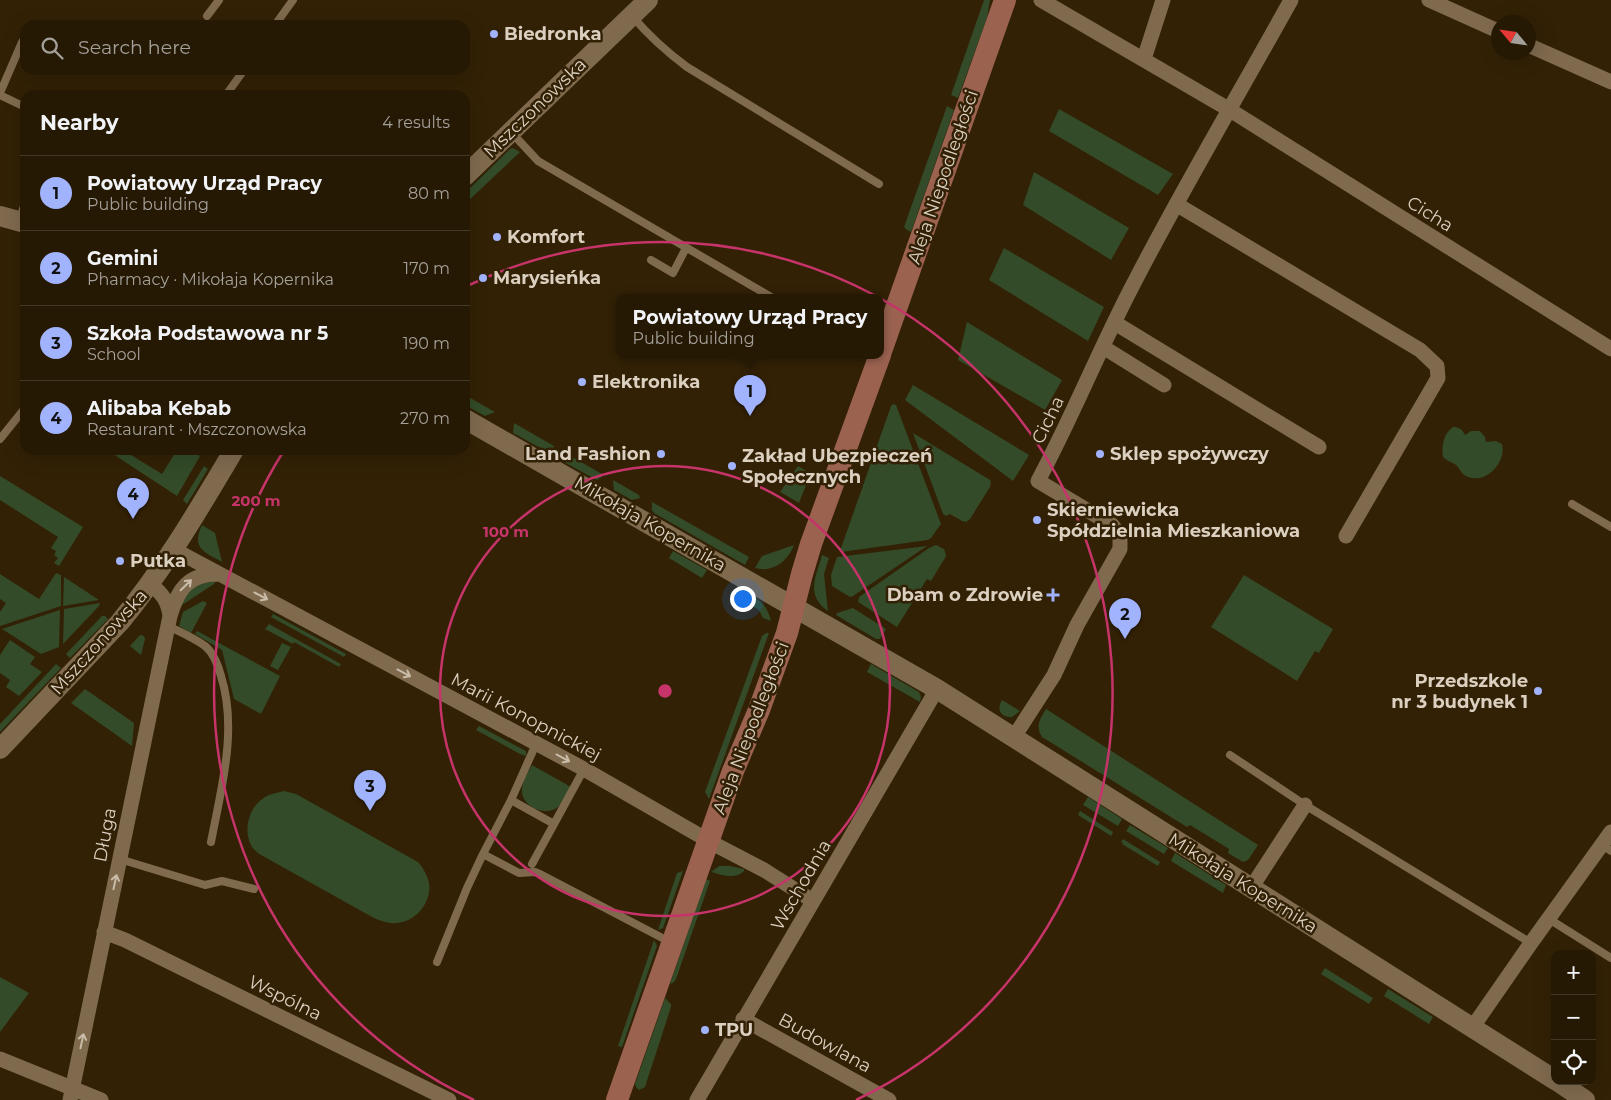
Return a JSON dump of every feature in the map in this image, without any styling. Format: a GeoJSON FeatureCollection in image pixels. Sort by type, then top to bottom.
{"type":"FeatureCollection","features":[{"type":"Feature","properties":{"kind":"main road","name":"Aleja Niepodległości"},"geometry":{"type":"LineString","coordinates":[[884,343],[1006,0]]}},
{"type":"Feature","properties":{"kind":"main road","name":"Aleja Niepodległości"},"geometry":{"type":"LineString","coordinates":[[617,1100],[733,771],[759,710],[781,649],[811,544],[878,359]]}},
{"type":"Feature","properties":{"kind":"street","name":"Mszczonowska"},"geometry":{"type":"LineString","coordinates":[[470,171],[648,0]]}},
{"type":"Feature","properties":{"kind":"street","name":"Cicha"},"geometry":{"type":"LineString","coordinates":[[1041,0],[1230,110],[1611,349]]}},
{"type":"Feature","properties":{"kind":"street"},"geometry":{"type":"LineString","coordinates":[[1144,59],[1163,0]]}},
{"type":"Feature","properties":{"kind":"street"},"geometry":{"type":"LineString","coordinates":[[1230,110],[1291,0]]}},
{"type":"Feature","properties":{"kind":"street"},"geometry":{"type":"LineString","coordinates":[[1429,0],[1491,28]]}},
{"type":"Feature","properties":{"kind":"street"},"geometry":{"type":"LineString","coordinates":[[1536,49],[1611,82]]}},
{"type":"Feature","properties":{"kind":"street","name":"Cicha"},"geometry":{"type":"LineString","coordinates":[[1014,737],[1054,675],[1077,625],[1120,549],[1120,535],[1112,525],[1038,481],[1056,448],[1134,283],[1176,204],[1230,110]]}},
{"type":"Feature","properties":{"kind":"street"},"geometry":{"type":"LineString","coordinates":[[1176,204],[1420,350],[1438,366],[1438,378],[1346,536]]}},
{"type":"Feature","properties":{"kind":"street"},"geometry":{"type":"LineString","coordinates":[[1115,323],[1319,447]]}},
{"type":"Feature","properties":{"kind":"street"},"geometry":{"type":"LineString","coordinates":[[1103,347],[1164,385]]}},
{"type":"Feature","properties":{"kind":"street","name":"Mikołaja Kopernika"},"geometry":{"type":"LineString","coordinates":[[470,422],[937,688],[1551,1078]]}},
{"type":"Feature","properties":{"kind":"street","name":"Mszczonowska"},"geometry":{"type":"LineString","coordinates":[[2,744],[120,622],[150,584],[231,455]]}},
{"type":"Feature","properties":{"kind":"street","name":"Marii Konopnickiej"},"geometry":{"type":"LineString","coordinates":[[173,549],[584,769],[764,870],[813,901]]}},
{"type":"Feature","properties":{"kind":"street"},"geometry":{"type":"LineString","coordinates":[[169,621],[176,599],[186,584],[201,575],[218,574]]}},
{"type":"Feature","properties":{"kind":"street"},"geometry":{"type":"LineString","coordinates":[[150,584],[164,598],[168,606],[169,621]]}},
{"type":"Feature","properties":{"kind":"street","name":"Długa"},"geometry":{"type":"LineString","coordinates":[[71,1094],[169,621]]}},
{"type":"Feature","properties":{"kind":"street","name":"Wschodnia"},"geometry":{"type":"LineString","coordinates":[[696,1100],[937,688]]}},
{"type":"Feature","properties":{"kind":"street"},"geometry":{"type":"LineString","coordinates":[[1251,888],[1305,805]]}},
{"type":"Feature","properties":{"kind":"street"},"geometry":{"type":"LineString","coordinates":[[1472,1028],[1531,943],[1606,848],[1611,832]]}},
{"type":"Feature","properties":{"kind":"street","name":"Wspólna"},"geometry":{"type":"LineString","coordinates":[[104,932],[125,940],[449,1100]]}},
{"type":"Feature","properties":{"kind":"street","name":"Budowlana"},"geometry":{"type":"LineString","coordinates":[[743,1019],[889,1100]]}},
{"type":"Feature","properties":{"kind":"street"},"geometry":{"type":"LineString","coordinates":[[0,1059],[71,1094],[101,1100]]}},
{"type":"Feature","properties":{"kind":"street","name":"Mikołaja Kopernika"},"geometry":{"type":"LineString","coordinates":[[1562,1085],[1585,1100]]}},
{"type":"Feature","properties":{"kind":"lane"},"geometry":{"type":"LineString","coordinates":[[207,16],[219,0]]}},
{"type":"Feature","properties":{"kind":"lane"},"geometry":{"type":"LineString","coordinates":[[279,20],[293,0]]}},
{"type":"Feature","properties":{"kind":"lane"},"geometry":{"type":"LineString","coordinates":[[632,15],[648,35],[687,67],[880,184]]}},
{"type":"Feature","properties":{"kind":"lane"},"geometry":{"type":"LineString","coordinates":[[20,47],[0,94],[20,104]]}},
{"type":"Feature","properties":{"kind":"lane"},"geometry":{"type":"LineString","coordinates":[[230,90],[240,75]]}},
{"type":"Feature","properties":{"kind":"lane"},"geometry":{"type":"LineString","coordinates":[[511,132],[538,161],[766,294]]}},
{"type":"Feature","properties":{"kind":"lane"},"geometry":{"type":"LineString","coordinates":[[651,260],[673,273],[686,248]]}},
{"type":"Feature","properties":{"kind":"lane"},"geometry":{"type":"LineString","coordinates":[[0,439],[20,414]]}},
{"type":"Feature","properties":{"kind":"lane"},"geometry":{"type":"LineString","coordinates":[[1572,504],[1611,527]]}},
{"type":"Feature","properties":{"kind":"lane"},"geometry":{"type":"LineString","coordinates":[[169,621],[205,646],[212,654],[224,684],[228,724],[227,750],[211,842]]}},
{"type":"Feature","properties":{"kind":"lane"},"geometry":{"type":"LineString","coordinates":[[437,962],[467,888],[511,800],[536,744]]}},
{"type":"Feature","properties":{"kind":"lane"},"geometry":{"type":"LineString","coordinates":[[1230,755],[1305,805],[1531,943]]}},
{"type":"Feature","properties":{"kind":"lane"},"geometry":{"type":"LineString","coordinates":[[532,864],[584,769]]}},
{"type":"Feature","properties":{"kind":"lane"},"geometry":{"type":"LineString","coordinates":[[511,800],[554,824]]}},
{"type":"Feature","properties":{"kind":"lane"},"geometry":{"type":"LineString","coordinates":[[483,854],[519,873],[535,872],[540,874],[672,943]]}},
{"type":"Feature","properties":{"kind":"lane"},"geometry":{"type":"LineString","coordinates":[[120,861],[126,861],[205,885],[222,881],[254,889]]}},
{"type":"Feature","properties":{"kind":"lane"},"geometry":{"type":"LineString","coordinates":[[1549,919],[1611,958]]}},
{"type":"Feature","properties":{"kind":"green space"},"geometry":{"type":"Polygon","coordinates":[[[984,0],[990,0],[987,18],[958,98],[951,95],[984,0]]]}},
{"type":"Feature","properties":{"kind":"green space"},"geometry":{"type":"Polygon","coordinates":[[[947,106],[954,110],[911,232],[904,227],[947,106]]]}},
{"type":"Feature","properties":{"kind":"green space"},"geometry":{"type":"Polygon","coordinates":[[[1059,109],[1173,174],[1158,195],[1049,131],[1059,109]]]}},
{"type":"Feature","properties":{"kind":"green space"},"geometry":{"type":"Polygon","coordinates":[[[513,148],[520,152],[470,199],[470,188],[513,148]]]}},
{"type":"Feature","properties":{"kind":"green space"},"geometry":{"type":"Polygon","coordinates":[[[1034,172],[1129,228],[1111,260],[1023,205],[1034,172]]]}},
{"type":"Feature","properties":{"kind":"green space"},"geometry":{"type":"Polygon","coordinates":[[[1004,248],[1104,307],[1088,341],[989,280],[1004,248]]]}},
{"type":"Feature","properties":{"kind":"green space"},"geometry":{"type":"Polygon","coordinates":[[[967,322],[1062,380],[1045,410],[958,360],[967,322]]]}},
{"type":"Feature","properties":{"kind":"green space"},"geometry":{"type":"Polygon","coordinates":[[[913,385],[1029,455],[1013,481],[905,400],[913,385]]]}},
{"type":"Feature","properties":{"kind":"green space"},"geometry":{"type":"Polygon","coordinates":[[[470,398],[495,412],[485,416],[470,408],[470,398]]]}},
{"type":"Feature","properties":{"kind":"green space"},"geometry":{"type":"Polygon","coordinates":[[[893,404],[896,405],[941,524],[928,540],[841,552],[840,551],[893,404]]]}},
{"type":"Feature","properties":{"kind":"green space"},"geometry":{"type":"Polygon","coordinates":[[[514,423],[554,446],[553,451],[548,452],[513,433],[514,423]]]}},
{"type":"Feature","properties":{"kind":"green space"},"geometry":{"type":"Polygon","coordinates":[[[1453,427],[1463,431],[1465,435],[1471,431],[1480,431],[1485,437],[1486,442],[1496,441],[1502,444],[1501,458],[1493,471],[1480,478],[1473,478],[1464,475],[1456,465],[1443,457],[1444,440],[1447,433],[1453,427]]]}},
{"type":"Feature","properties":{"kind":"green space"},"geometry":{"type":"Polygon","coordinates":[[[913,433],[990,480],[990,487],[970,519],[966,522],[950,514],[946,516],[943,514],[913,433]]]}},
{"type":"Feature","properties":{"kind":"green space"},"geometry":{"type":"Polygon","coordinates":[[[565,453],[602,474],[602,477],[597,480],[562,461],[561,457],[565,453]]]}},
{"type":"Feature","properties":{"kind":"green space"},"geometry":{"type":"Polygon","coordinates":[[[115,455],[131,455],[162,474],[174,455],[198,455],[200,456],[177,496],[115,455]]]}},
{"type":"Feature","properties":{"kind":"green space"},"geometry":{"type":"Polygon","coordinates":[[[204,466],[208,469],[187,504],[183,500],[204,466]]]}},
{"type":"Feature","properties":{"kind":"green space"},"geometry":{"type":"Polygon","coordinates":[[[798,466],[810,475],[799,503],[780,492],[798,466]]]}},
{"type":"Feature","properties":{"kind":"green space"},"geometry":{"type":"Polygon","coordinates":[[[0,476],[83,527],[59,566],[54,563],[58,558],[54,555],[56,551],[51,548],[58,537],[0,500],[0,476]]]}},
{"type":"Feature","properties":{"kind":"green space"},"geometry":{"type":"Polygon","coordinates":[[[613,480],[639,495],[640,498],[632,500],[614,490],[613,480]]]}},
{"type":"Feature","properties":{"kind":"green space"},"geometry":{"type":"Polygon","coordinates":[[[652,502],[749,557],[745,565],[654,513],[652,502]]]}},
{"type":"Feature","properties":{"kind":"green space"},"geometry":{"type":"Polygon","coordinates":[[[202,525],[215,533],[222,562],[201,548],[198,539],[202,525]]]}},
{"type":"Feature","properties":{"kind":"green space"},"geometry":{"type":"Polygon","coordinates":[[[794,545],[784,561],[774,567],[768,569],[755,568],[762,556],[794,545]]]}},
{"type":"Feature","properties":{"kind":"green space"},"geometry":{"type":"Polygon","coordinates":[[[936,545],[944,549],[945,558],[931,581],[927,579],[897,627],[858,602],[859,597],[936,545]]]}},
{"type":"Feature","properties":{"kind":"green space"},"geometry":{"type":"Polygon","coordinates":[[[927,546],[853,596],[850,597],[832,586],[831,575],[837,557],[927,546]]]}},
{"type":"Feature","properties":{"kind":"green space"},"geometry":{"type":"Polygon","coordinates":[[[673,551],[707,570],[702,578],[669,558],[673,551]]]}},
{"type":"Feature","properties":{"kind":"green space"},"geometry":{"type":"Polygon","coordinates":[[[822,555],[829,558],[824,574],[828,611],[821,605],[814,592],[815,578],[822,555]]]}},
{"type":"Feature","properties":{"kind":"green space"},"geometry":{"type":"Polygon","coordinates":[[[56,573],[61,575],[61,606],[0,626],[0,612],[6,603],[0,599],[0,574],[39,599],[56,573]]]}},
{"type":"Feature","properties":{"kind":"green space"},"geometry":{"type":"Polygon","coordinates":[[[1244,575],[1333,629],[1319,653],[1315,651],[1297,681],[1211,627],[1244,575]]]}},
{"type":"Feature","properties":{"kind":"green space"},"geometry":{"type":"Polygon","coordinates":[[[64,577],[99,600],[63,606],[64,577]]]}},
{"type":"Feature","properties":{"kind":"green space"},"geometry":{"type":"Polygon","coordinates":[[[216,581],[214,584],[176,609],[191,585],[216,581]]]}},
{"type":"Feature","properties":{"kind":"green space"},"geometry":{"type":"Polygon","coordinates":[[[742,590],[764,605],[771,621],[763,618],[759,610],[741,599],[740,593],[742,590]]]}},
{"type":"Feature","properties":{"kind":"green space"},"geometry":{"type":"Polygon","coordinates":[[[203,601],[207,603],[191,633],[179,626],[183,612],[203,601]]]}},
{"type":"Feature","properties":{"kind":"green space"},"geometry":{"type":"Polygon","coordinates":[[[100,603],[99,606],[63,644],[64,609],[100,603]]]}},
{"type":"Feature","properties":{"kind":"green space"},"geometry":{"type":"Polygon","coordinates":[[[853,608],[886,629],[880,639],[876,639],[836,615],[853,608]]]}},
{"type":"Feature","properties":{"kind":"green space"},"geometry":{"type":"Polygon","coordinates":[[[60,610],[59,647],[41,654],[2,629],[60,610]]]}},
{"type":"Feature","properties":{"kind":"green space"},"geometry":{"type":"Polygon","coordinates":[[[273,614],[346,654],[344,657],[271,617],[273,614]]]}},
{"type":"Feature","properties":{"kind":"green space"},"geometry":{"type":"Polygon","coordinates":[[[102,616],[108,619],[70,658],[66,654],[102,616]]]}},
{"type":"Feature","properties":{"kind":"green space"},"geometry":{"type":"Polygon","coordinates":[[[269,624],[341,664],[339,667],[294,642],[293,644],[265,629],[269,624]]]}},
{"type":"Feature","properties":{"kind":"green space"},"geometry":{"type":"Polygon","coordinates":[[[197,631],[280,676],[261,714],[234,699],[222,650],[195,634],[197,631]]]}},
{"type":"Feature","properties":{"kind":"green space"},"geometry":{"type":"Polygon","coordinates":[[[769,633],[709,799],[705,792],[762,636],[769,633]]]}},
{"type":"Feature","properties":{"kind":"green space"},"geometry":{"type":"Polygon","coordinates":[[[140,635],[144,636],[145,639],[141,655],[130,646],[140,635]]]}},
{"type":"Feature","properties":{"kind":"green space"},"geometry":{"type":"Polygon","coordinates":[[[10,640],[35,657],[30,664],[42,672],[19,696],[6,687],[10,680],[0,673],[0,655],[10,640]]]}},
{"type":"Feature","properties":{"kind":"green space"},"geometry":{"type":"Polygon","coordinates":[[[282,643],[291,647],[278,670],[270,666],[282,643]]]}},
{"type":"Feature","properties":{"kind":"green space"},"geometry":{"type":"Polygon","coordinates":[[[56,664],[61,668],[0,732],[0,724],[56,664]]]}},
{"type":"Feature","properties":{"kind":"green space"},"geometry":{"type":"Polygon","coordinates":[[[871,664],[919,692],[920,702],[867,672],[871,664]]]}},
{"type":"Feature","properties":{"kind":"green space"},"geometry":{"type":"Polygon","coordinates":[[[85,689],[134,723],[132,746],[71,703],[85,689]]]}},
{"type":"Feature","properties":{"kind":"green space"},"geometry":{"type":"Polygon","coordinates":[[[1002,700],[1020,711],[1012,717],[1005,716],[999,707],[1002,700]]]}},
{"type":"Feature","properties":{"kind":"green space"},"geometry":{"type":"Polygon","coordinates":[[[1046,709],[1258,845],[1248,860],[1243,862],[1228,853],[1229,849],[1190,825],[1187,827],[1042,737],[1039,729],[1040,719],[1046,709]]]}},
{"type":"Feature","properties":{"kind":"green space"},"geometry":{"type":"Polygon","coordinates":[[[479,726],[526,751],[526,756],[476,730],[479,726]]]}},
{"type":"Feature","properties":{"kind":"green space"},"geometry":{"type":"Polygon","coordinates":[[[532,765],[571,787],[562,803],[553,810],[541,811],[536,809],[530,806],[523,797],[523,784],[532,765]]]}},
{"type":"Feature","properties":{"kind":"green space"},"geometry":{"type":"Polygon","coordinates":[[[284,791],[296,794],[418,862],[425,871],[429,883],[428,897],[421,910],[403,922],[391,923],[379,920],[256,851],[249,841],[248,835],[247,828],[250,815],[257,804],[264,798],[284,791]]]}},
{"type":"Feature","properties":{"kind":"green space"},"geometry":{"type":"Polygon","coordinates":[[[1088,797],[1122,819],[1118,826],[1083,805],[1088,797]]]}},
{"type":"Feature","properties":{"kind":"green space"},"geometry":{"type":"Polygon","coordinates":[[[1080,811],[1113,832],[1111,836],[1078,815],[1080,811]]]}},
{"type":"Feature","properties":{"kind":"green space"},"geometry":{"type":"Polygon","coordinates":[[[1130,825],[1168,848],[1164,854],[1126,831],[1130,825]]]}},
{"type":"Feature","properties":{"kind":"green space"},"geometry":{"type":"Polygon","coordinates":[[[1123,839],[1160,862],[1158,866],[1122,844],[1123,839]]]}},
{"type":"Feature","properties":{"kind":"green space"},"geometry":{"type":"Polygon","coordinates":[[[1175,853],[1226,885],[1223,893],[1171,861],[1175,853]]]}},
{"type":"Feature","properties":{"kind":"green space"},"geometry":{"type":"Polygon","coordinates":[[[719,866],[730,866],[744,869],[744,871],[733,876],[711,872],[719,866]]]}},
{"type":"Feature","properties":{"kind":"green space"},"geometry":{"type":"Polygon","coordinates":[[[683,871],[663,928],[658,930],[677,873],[683,871]]]}},
{"type":"Feature","properties":{"kind":"green space"},"geometry":{"type":"Polygon","coordinates":[[[706,879],[710,881],[676,979],[670,984],[706,879]]]}},
{"type":"Feature","properties":{"kind":"green space"},"geometry":{"type":"Polygon","coordinates":[[[654,940],[657,946],[622,1047],[618,1046],[654,940]]]}},
{"type":"Feature","properties":{"kind":"green space"},"geometry":{"type":"Polygon","coordinates":[[[1325,968],[1373,998],[1369,1004],[1321,974],[1325,968]]]}},
{"type":"Feature","properties":{"kind":"green space"},"geometry":{"type":"Polygon","coordinates":[[[0,977],[29,993],[0,1032],[0,977]]]}},
{"type":"Feature","properties":{"kind":"green space"},"geometry":{"type":"Polygon","coordinates":[[[1388,989],[1433,1017],[1429,1024],[1384,996],[1388,989]]]}},
{"type":"Feature","properties":{"kind":"green space"},"geometry":{"type":"Polygon","coordinates":[[[665,998],[671,1004],[671,1007],[645,1087],[639,1090],[635,1084],[665,998]]]}},
{"type":"Feature","properties":{"kind":"place","name":"Biedronka"},"geometry":{"type":"Point","coordinates":[494,34]}},
{"type":"Feature","properties":{"kind":"place","name":"Komfort"},"geometry":{"type":"Point","coordinates":[497,237]}},
{"type":"Feature","properties":{"kind":"place","name":"Marysieńka"},"geometry":{"type":"Point","coordinates":[483,278]}},
{"type":"Feature","properties":{"kind":"place","name":"Elektronika"},"geometry":{"type":"Point","coordinates":[582,382]}},
{"type":"Feature","properties":{"kind":"place","name":"Powiatowy Urząd Pracy"},"geometry":{"type":"Point","coordinates":[750,416]}},
{"type":"Feature","properties":{"kind":"place","name":"Land Fashion"},"geometry":{"type":"Point","coordinates":[661,454]}},
{"type":"Feature","properties":{"kind":"place","name":"Sklep spożywczy"},"geometry":{"type":"Point","coordinates":[1100,454]}},
{"type":"Feature","properties":{"kind":"place","name":"Zakład Ubezpieczeń Społecznych"},"geometry":{"type":"Point","coordinates":[732,466]}},
{"type":"Feature","properties":{"kind":"place","name":"Alibaba Kebab"},"geometry":{"type":"Point","coordinates":[133,519]}},
{"type":"Feature","properties":{"kind":"place","name":"Skierniewicka Spółdzielnia Mieszkaniowa"},"geometry":{"type":"Point","coordinates":[1037,520]}},
{"type":"Feature","properties":{"kind":"place","name":"Putka"},"geometry":{"type":"Point","coordinates":[120,561]}},
{"type":"Feature","properties":{"kind":"place","name":"Dbam o Zdrowie"},"geometry":{"type":"Point","coordinates":[1053,595]}},
{"type":"Feature","properties":{"kind":"place","name":"Gemini"},"geometry":{"type":"Point","coordinates":[1125,639]}},
{"type":"Feature","properties":{"kind":"place","name":"Przedszkole nr 3 budynek 1"},"geometry":{"type":"Point","coordinates":[1538,691]}},
{"type":"Feature","properties":{"kind":"place","name":"Szkoła Podstawowa nr 5"},"geometry":{"type":"Point","coordinates":[370,811]}},
{"type":"Feature","properties":{"kind":"place","name":"TPU"},"geometry":{"type":"Point","coordinates":[705,1030]}}]}
